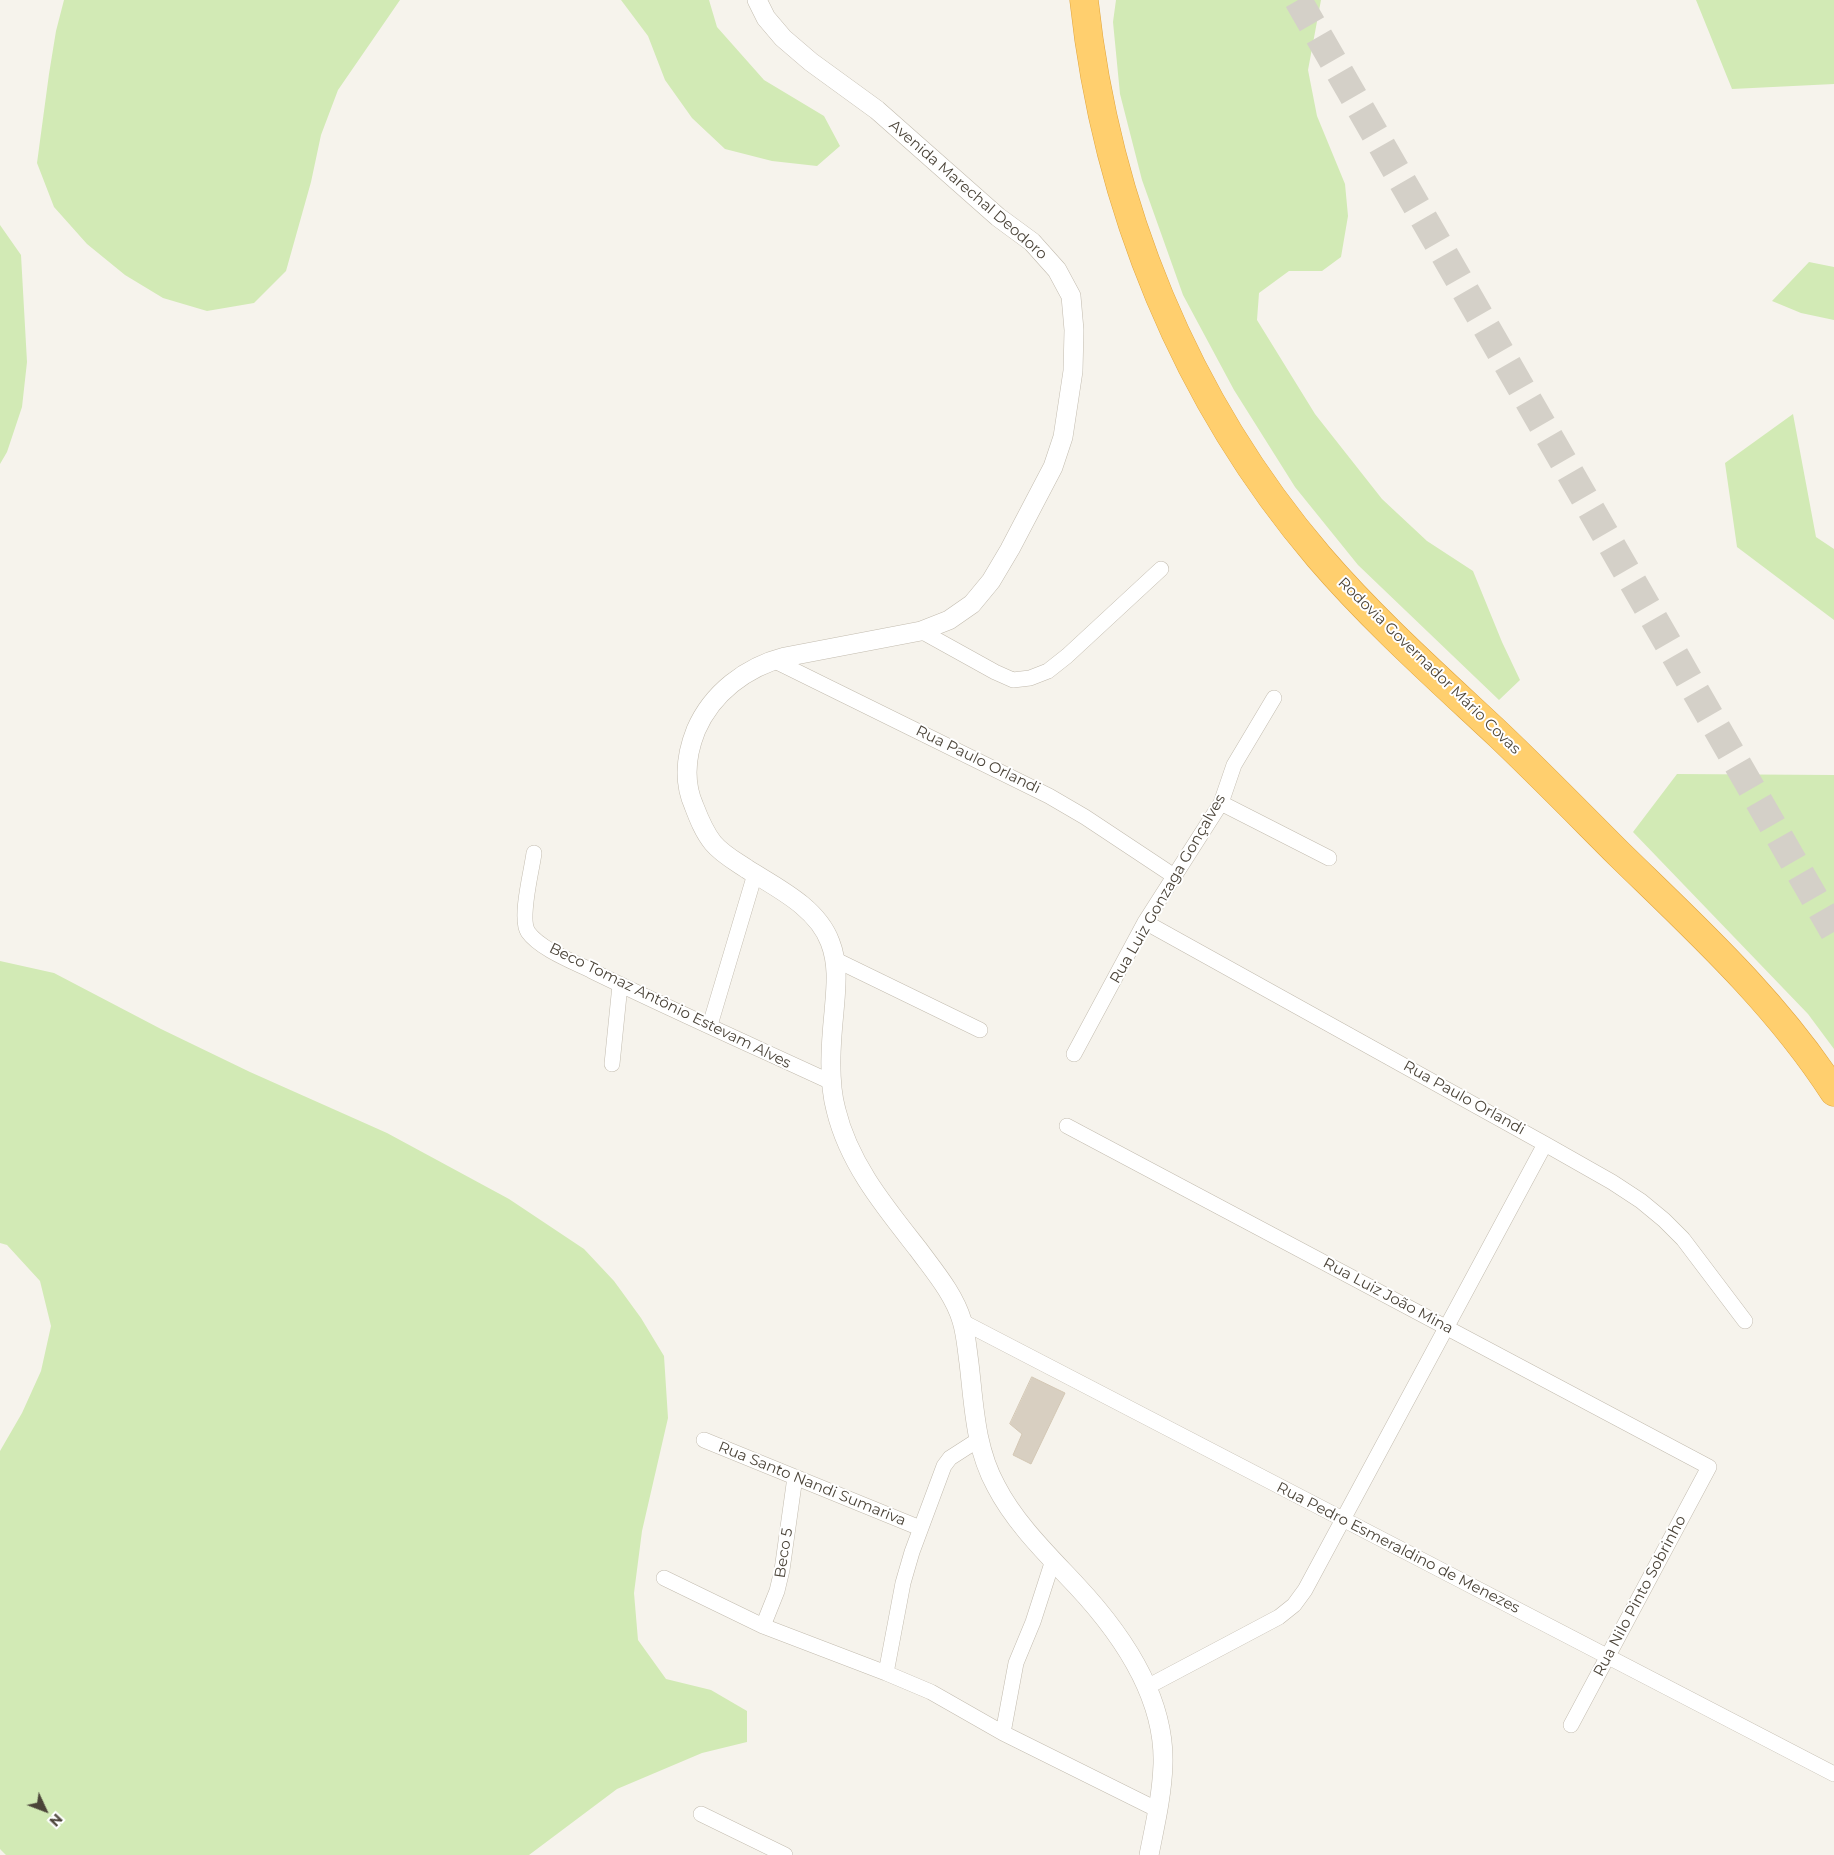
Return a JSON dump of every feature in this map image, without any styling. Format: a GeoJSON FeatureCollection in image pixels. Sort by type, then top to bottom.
{"type":"FeatureCollection","features":[{"type":"Feature","properties":{"kind":"highway","name":"Rodovia Governador Mário Covas"},"geometry":{"type":"LineString","coordinates":[[1084,0],[1100,106],[1120,182],[1154,285],[1206,395],[1242,454],[1292,523],[1320,558],[1358,600],[1399,642],[1502,738],[1714,948],[1758,994],[1795,1039],[1834,1092]]}},
{"type":"Feature","properties":{"kind":"street","name":"Avenida Marechal Deodoro"},"geometry":{"type":"LineString","coordinates":[[757,0],[766,18],[790,44],[811,62],[877,110],[998,217],[1032,242],[1057,270],[1071,296],[1074,330],[1073,371],[1063,437],[1053,467],[991,581],[972,604],[949,620],[921,631],[773,660],[750,670],[710,704],[690,745],[686,769],[690,797],[701,824],[714,844],[733,860],[786,894],[811,913],[828,937],[836,960],[831,1049],[835,1107],[846,1142],[879,1200],[951,1296],[963,1322],[978,1440],[990,1475],[998,1490],[1016,1517],[1084,1593],[1110,1626],[1147,1687],[1157,1712],[1163,1760],[1158,1810],[1149,1855]]}},
{"type":"Feature","properties":{"kind":"street"},"geometry":{"type":"LineString","coordinates":[[921,631],[1013,680],[1030,678],[1048,671],[1068,656],[1161,569]]}},
{"type":"Feature","properties":{"kind":"street","name":"Rua Paulo Orlandi"},"geometry":{"type":"LineString","coordinates":[[773,660],[1049,796],[1085,817],[1174,876]]}},
{"type":"Feature","properties":{"kind":"street","name":"Rua Luiz Gonzaga Gonçalves"},"geometry":{"type":"LineString","coordinates":[[1074,1054],[1145,922],[1221,803],[1234,766],[1274,698]]}},
{"type":"Feature","properties":{"kind":"street"},"geometry":{"type":"LineString","coordinates":[[1221,803],[1330,858]]}},
{"type":"Feature","properties":{"kind":"street","name":"Beco Tomaz Antônio Estevam Alves"},"geometry":{"type":"LineString","coordinates":[[534,853],[525,917],[528,931],[539,942],[555,952],[620,984],[833,1084]]}},
{"type":"Feature","properties":{"kind":"street"},"geometry":{"type":"LineString","coordinates":[[710,1026],[755,874]]}},
{"type":"Feature","properties":{"kind":"street","name":"Rua Paulo Orlandi"},"geometry":{"type":"LineString","coordinates":[[1145,922],[1546,1144],[1641,1201],[1683,1239],[1745,1321]]}},
{"type":"Feature","properties":{"kind":"street"},"geometry":{"type":"LineString","coordinates":[[836,960],[980,1030]]}},
{"type":"Feature","properties":{"kind":"street"},"geometry":{"type":"LineString","coordinates":[[612,1064],[620,984]]}},
{"type":"Feature","properties":{"kind":"street","name":"Rua Luiz João Mina"},"geometry":{"type":"LineString","coordinates":[[1067,1126],[1709,1467]]}},
{"type":"Feature","properties":{"kind":"street"},"geometry":{"type":"LineString","coordinates":[[1147,1687],[1279,1617],[1294,1605],[1305,1590],[1546,1144]]}},
{"type":"Feature","properties":{"kind":"street","name":"Rua Pedro Esmeraldino de Menezes"},"geometry":{"type":"LineString","coordinates":[[963,1322],[1834,1774]]}},
{"type":"Feature","properties":{"kind":"street","name":"Rua Santo Nandi Sumariva"},"geometry":{"type":"LineString","coordinates":[[704,1440],[920,1528]]}},
{"type":"Feature","properties":{"kind":"street"},"geometry":{"type":"LineString","coordinates":[[886,1672],[903,1583],[920,1528],[944,1466],[950,1458],[978,1440]]}},
{"type":"Feature","properties":{"kind":"street","name":"Rua Nilo Pinto Sobrinho"},"geometry":{"type":"LineString","coordinates":[[1571,1726],[1709,1467]]}},
{"type":"Feature","properties":{"kind":"street","name":"Beco 5"},"geometry":{"type":"LineString","coordinates":[[763,1626],[777,1591],[782,1570],[795,1477]]}},
{"type":"Feature","properties":{"kind":"street"},"geometry":{"type":"LineString","coordinates":[[1003,1733],[1016,1664],[1053,1560]]}},
{"type":"Feature","properties":{"kind":"street"},"geometry":{"type":"LineString","coordinates":[[664,1578],[763,1626],[886,1672],[931,1692],[1003,1733],[1158,1810]]}},
{"type":"Feature","properties":{"kind":"street"},"geometry":{"type":"LineString","coordinates":[[701,1814],[784,1855]]}},
{"type":"Feature","properties":{"kind":"green space"},"geometry":{"type":"Polygon","coordinates":[[[64,0],[400,0],[338,90],[321,135],[311,182],[286,271],[254,303],[207,311],[163,298],[125,275],[87,244],[54,207],[37,163],[56,31],[64,0]]]}},
{"type":"Feature","properties":{"kind":"green space"},"geometry":{"type":"Polygon","coordinates":[[[621,0],[709,0],[717,27],[764,80],[824,116],[840,146],[817,166],[772,161],[725,149],[692,118],[665,80],[648,36],[621,0]]]}},
{"type":"Feature","properties":{"kind":"green space"},"geometry":{"type":"Polygon","coordinates":[[[1116,0],[1321,0],[1308,70],[1317,116],[1345,184],[1348,216],[1341,257],[1322,271],[1289,271],[1259,293],[1257,320],[1315,414],[1382,499],[1427,541],[1473,571],[1520,680],[1499,700],[1358,565],[1295,487],[1234,390],[1183,295],[1142,180],[1120,94],[1113,22],[1116,0]]]}},
{"type":"Feature","properties":{"kind":"green space"},"geometry":{"type":"Polygon","coordinates":[[[1696,0],[1834,0],[1834,84],[1732,89],[1696,0]]]}},
{"type":"Feature","properties":{"kind":"green space"},"geometry":{"type":"Polygon","coordinates":[[[0,225],[21,255],[27,362],[22,407],[7,452],[0,464],[0,225]]]}},
{"type":"Feature","properties":{"kind":"green space"},"geometry":{"type":"Polygon","coordinates":[[[1809,262],[1834,267],[1834,320],[1801,313],[1772,301],[1809,262]]]}},
{"type":"Feature","properties":{"kind":"green space"},"geometry":{"type":"Polygon","coordinates":[[[1793,414],[1816,537],[1834,549],[1834,620],[1737,547],[1725,463],[1793,414]]]}},
{"type":"Feature","properties":{"kind":"green space"},"geometry":{"type":"Polygon","coordinates":[[[1677,774],[1834,775],[1834,1049],[1808,1014],[1633,832],[1677,774]]]}},
{"type":"Feature","properties":{"kind":"green space"},"geometry":{"type":"Polygon","coordinates":[[[0,961],[54,973],[161,1029],[250,1072],[387,1133],[509,1199],[584,1249],[614,1281],[641,1318],[664,1356],[668,1418],[642,1531],[634,1593],[638,1640],[666,1679],[711,1690],[747,1711],[747,1742],[702,1753],[617,1789],[529,1855],[6,1855],[0,1849],[0,1451],[22,1413],[41,1371],[51,1326],[40,1281],[7,1245],[0,1243],[0,961]]]}},
{"type":"Feature","properties":{"kind":"building"},"geometry":{"type":"Polygon","coordinates":[[[1032,1377],[1065,1393],[1031,1464],[1013,1455],[1022,1434],[1010,1424],[1032,1377]]]}},
{"type":"Feature","properties":{"kind":"tunnel"},"geometry":{"type":"LineString","coordinates":[[1298,0],[1834,932]]}}]}
